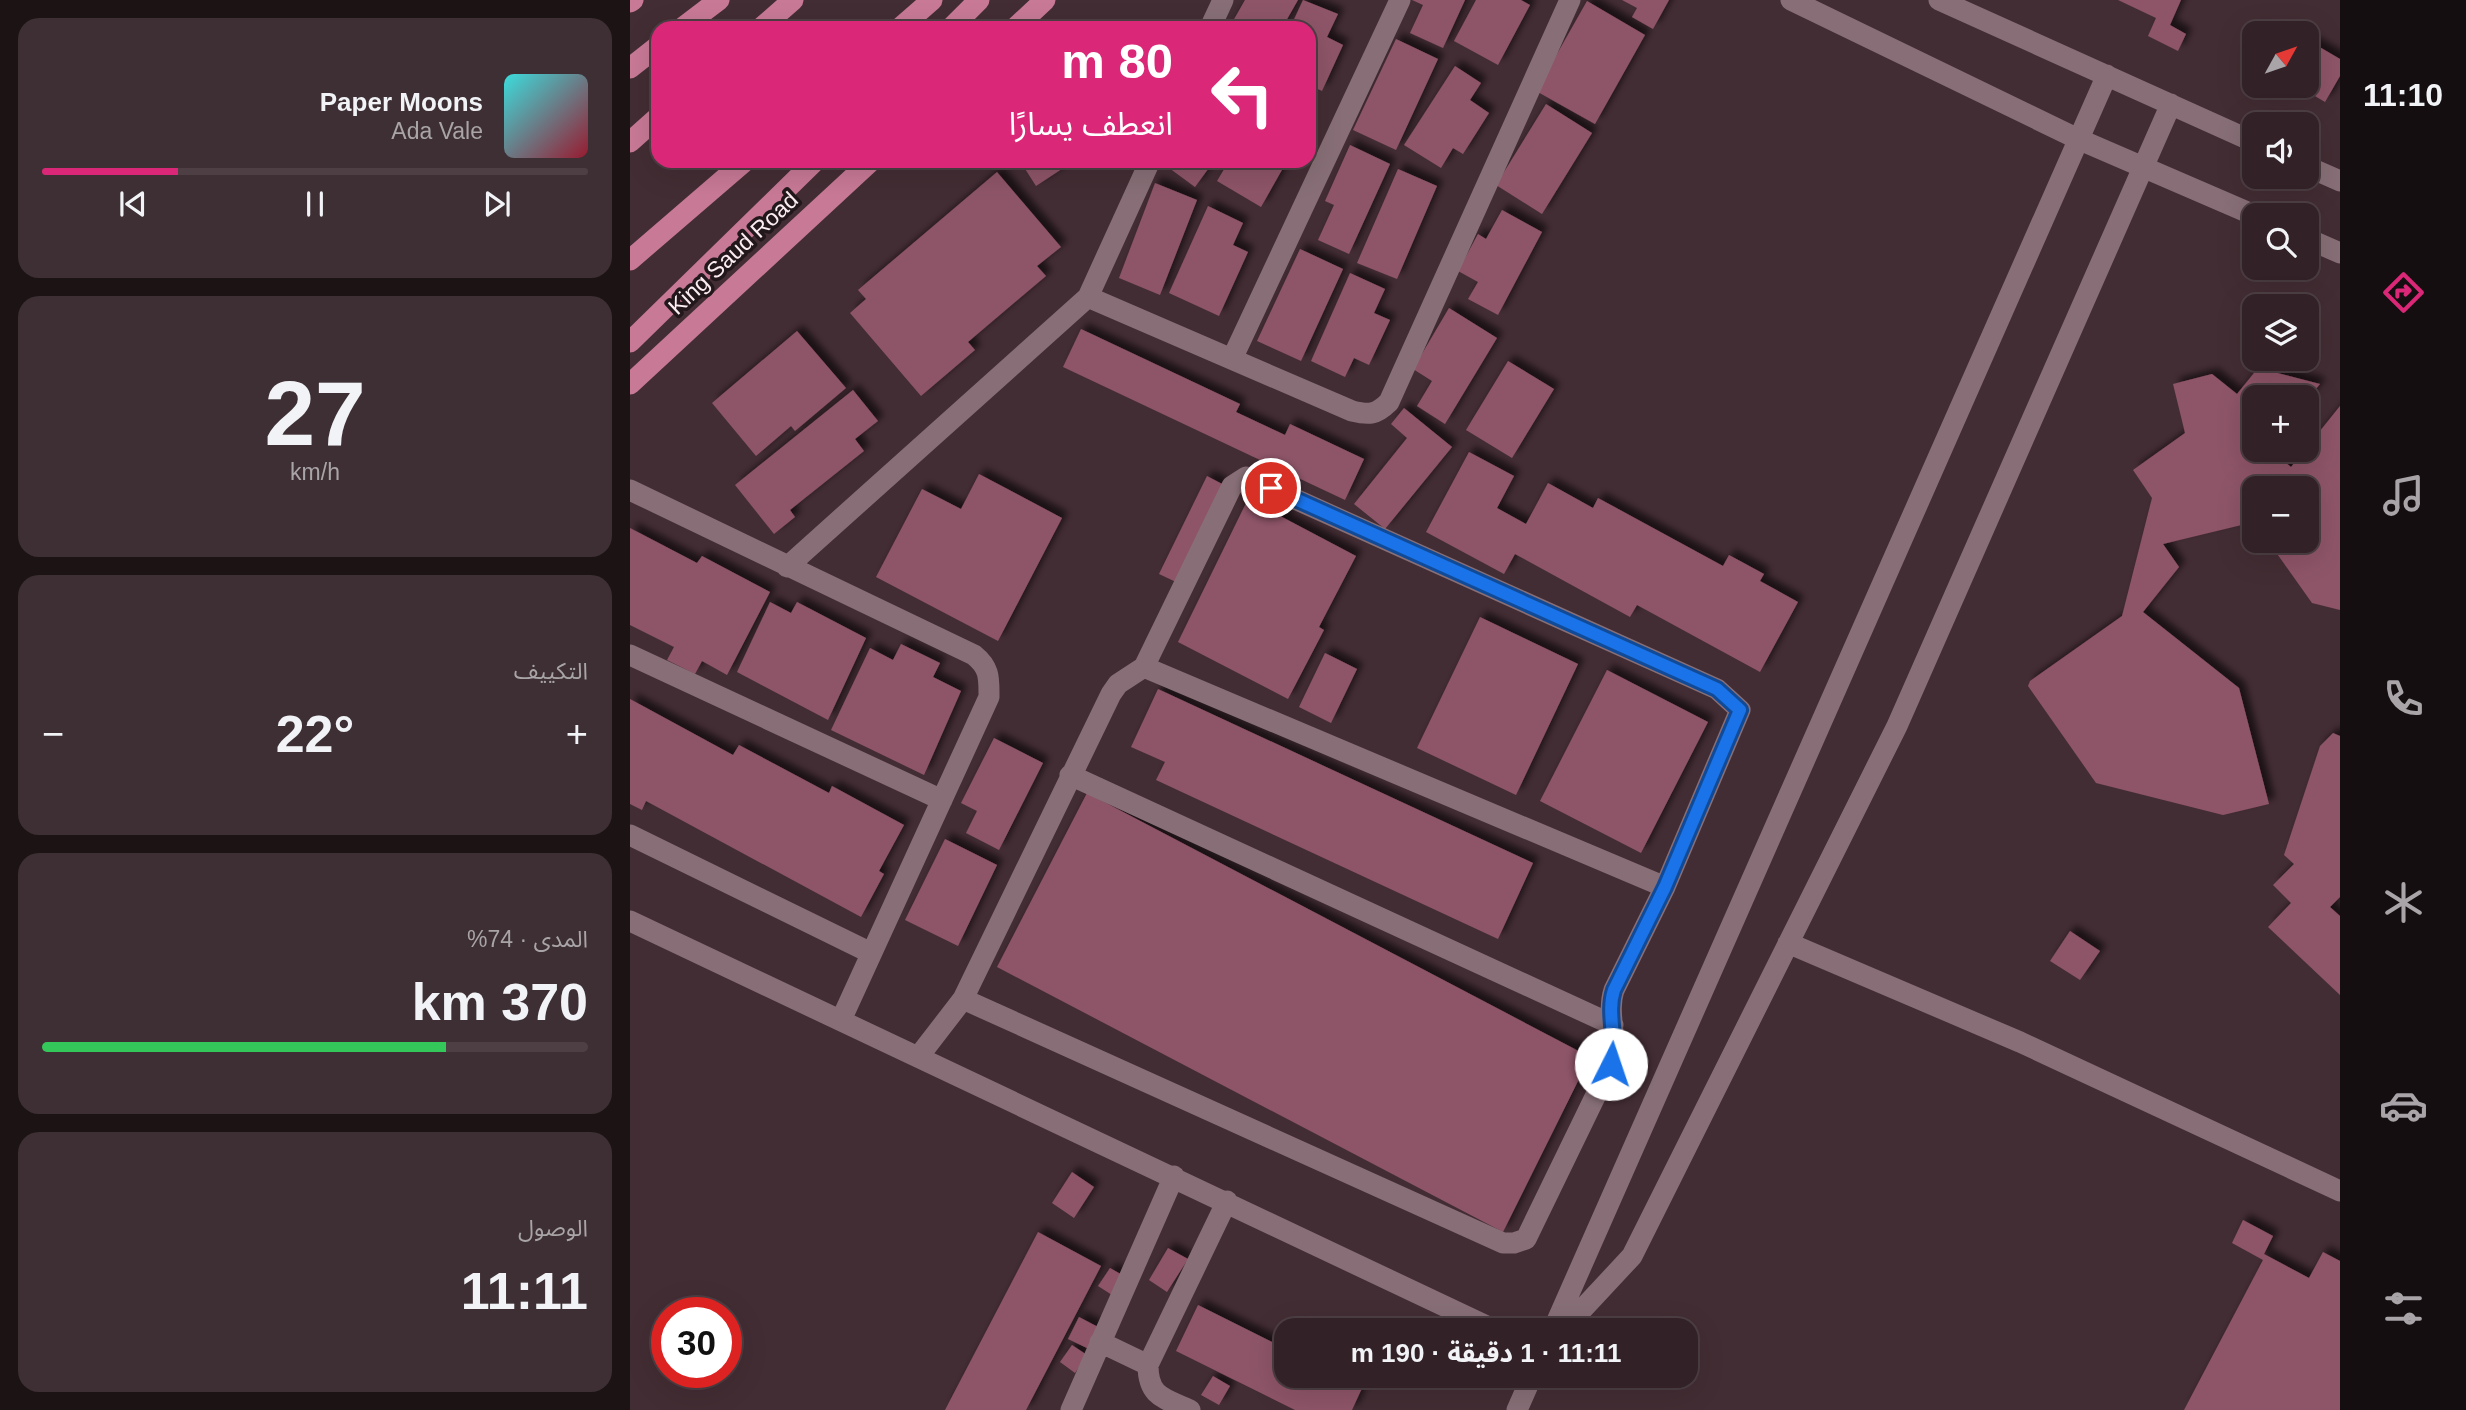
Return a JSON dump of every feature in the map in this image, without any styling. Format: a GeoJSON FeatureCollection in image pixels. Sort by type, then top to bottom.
{"type":"FeatureCollection","features":[{"type":"Feature","properties":{"kind":"main road"},"geometry":{"type":"LineString","coordinates":[[691,21],[719,0]]}},
{"type":"Feature","properties":{"kind":"main road"},"geometry":{"type":"LineString","coordinates":[[769,21],[793,0]]}},
{"type":"Feature","properties":{"kind":"main road"},"geometry":{"type":"LineString","coordinates":[[908,21],[932,0]]}},
{"type":"Feature","properties":{"kind":"main road"},"geometry":{"type":"LineString","coordinates":[[958,21],[979,0]]}},
{"type":"Feature","properties":{"kind":"main road"},"geometry":{"type":"LineString","coordinates":[[1022,21],[1045,0]]}},
{"type":"Feature","properties":{"kind":"main road"},"geometry":{"type":"LineString","coordinates":[[630,68],[651,52]]}},
{"type":"Feature","properties":{"kind":"main road"},"geometry":{"type":"LineString","coordinates":[[630,142],[651,123]]}},
{"type":"Feature","properties":{"kind":"main road"},"geometry":{"type":"LineString","coordinates":[[630,260],[737,168]]}},
{"type":"Feature","properties":{"kind":"main road"},"geometry":{"type":"LineString","coordinates":[[630,342],[808,168]]}},
{"type":"Feature","properties":{"kind":"main road","name":"King Saud Road"},"geometry":{"type":"LineString","coordinates":[[630,384],[863,168]]}},
{"type":"Feature","properties":{"kind":"street"},"geometry":{"type":"LineString","coordinates":[[1213,21],[1223,0]]}},
{"type":"Feature","properties":{"kind":"street"},"geometry":{"type":"LineString","coordinates":[[1232,359],[1400,0]]}},
{"type":"Feature","properties":{"kind":"street"},"geometry":{"type":"LineString","coordinates":[[1088,297],[1352,411],[1370,415],[1380,410],[1389,402],[1570,0]]}},
{"type":"Feature","properties":{"kind":"street"},"geometry":{"type":"LineString","coordinates":[[1791,0],[2078,139],[2242,210]]}},
{"type":"Feature","properties":{"kind":"street"},"geometry":{"type":"LineString","coordinates":[[1939,0],[2242,137]]}},
{"type":"Feature","properties":{"kind":"street"},"geometry":{"type":"LineString","coordinates":[[1558,1318],[2107,75]]}},
{"type":"Feature","properties":{"kind":"street"},"geometry":{"type":"LineString","coordinates":[[1574,1318],[1632,1256],[1897,726],[2171,104]]}},
{"type":"Feature","properties":{"kind":"street"},"geometry":{"type":"LineString","coordinates":[[786,566],[1088,297],[1147,168]]}},
{"type":"Feature","properties":{"kind":"street"},"geometry":{"type":"LineString","coordinates":[[2319,172],[2340,181]]}},
{"type":"Feature","properties":{"kind":"street"},"geometry":{"type":"LineString","coordinates":[[2319,244],[2340,253]]}},
{"type":"Feature","properties":{"kind":"street"},"geometry":{"type":"LineString","coordinates":[[919,1056],[963,999],[1070,775],[1101,720],[1111,694],[1118,684],[1144,667],[1232,486],[1247,477],[1717,689],[1740,710],[1737,723],[1665,887],[1614,990],[1611,1001],[1615,1050],[1611,1064],[1526,1238],[1514,1243],[1503,1243],[963,999]]}},
{"type":"Feature","properties":{"kind":"street"},"geometry":{"type":"LineString","coordinates":[[630,490],[974,655],[985,664],[989,675],[989,697],[841,1020]]}},
{"type":"Feature","properties":{"kind":"street"},"geometry":{"type":"LineString","coordinates":[[630,655],[942,800]]}},
{"type":"Feature","properties":{"kind":"street"},"geometry":{"type":"LineString","coordinates":[[1144,667],[1665,887]]}},
{"type":"Feature","properties":{"kind":"street"},"geometry":{"type":"LineString","coordinates":[[1070,775],[1613,1025]]}},
{"type":"Feature","properties":{"kind":"street"},"geometry":{"type":"LineString","coordinates":[[630,835],[871,953]]}},
{"type":"Feature","properties":{"kind":"street"},"geometry":{"type":"LineString","coordinates":[[630,921],[1470,1318]]}},
{"type":"Feature","properties":{"kind":"street"},"geometry":{"type":"LineString","coordinates":[[1788,943],[2020,1042],[2340,1191]]}},
{"type":"Feature","properties":{"kind":"street"},"geometry":{"type":"LineString","coordinates":[[1071,1410],[1174,1176]]}},
{"type":"Feature","properties":{"kind":"street"},"geometry":{"type":"LineString","coordinates":[[1190,1410],[1155,1394],[1148,1382],[1148,1365],[1227,1201]]}},
{"type":"Feature","properties":{"kind":"street"},"geometry":{"type":"LineString","coordinates":[[1100,1342],[1148,1365]]}},
{"type":"Feature","properties":{"kind":"street"},"geometry":{"type":"LineString","coordinates":[[1517,1410],[1527,1388]]}},
{"type":"Feature","properties":{"kind":"building"},"geometry":{"type":"Polygon","coordinates":[[[1245,0],[1298,0],[1286,21],[1233,21],[1245,0]]]}},
{"type":"Feature","properties":{"kind":"building"},"geometry":{"type":"Polygon","coordinates":[[[1303,0],[1338,14],[1327,37],[1343,45],[1322,91],[1316,88],[1316,21],[1293,21],[1303,0]]]}},
{"type":"Feature","properties":{"kind":"building"},"geometry":{"type":"Polygon","coordinates":[[[1412,0],[1465,0],[1443,48],[1410,33],[1423,5],[1412,0]]]}},
{"type":"Feature","properties":{"kind":"building"},"geometry":{"type":"Polygon","coordinates":[[[1476,0],[1521,0],[1530,5],[1498,65],[1454,41],[1476,0]]]}},
{"type":"Feature","properties":{"kind":"building"},"geometry":{"type":"Polygon","coordinates":[[[1622,0],[1669,0],[1653,29],[1632,17],[1637,8],[1622,0]]]}},
{"type":"Feature","properties":{"kind":"building"},"geometry":{"type":"Polygon","coordinates":[[[2118,0],[2181,0],[2170,25],[2186,34],[2178,51],[2148,36],[2156,18],[2118,0]]]}},
{"type":"Feature","properties":{"kind":"building"},"geometry":{"type":"Polygon","coordinates":[[[1587,1],[1645,35],[1595,124],[1536,91],[1587,1]]]}},
{"type":"Feature","properties":{"kind":"building"},"geometry":{"type":"Polygon","coordinates":[[[1396,39],[1438,59],[1396,150],[1353,130],[1396,39]]]}},
{"type":"Feature","properties":{"kind":"building"},"geometry":{"type":"Polygon","coordinates":[[[2319,47],[2340,59],[2340,76],[2325,102],[2318,98],[2319,47]]]}},
{"type":"Feature","properties":{"kind":"building"},"geometry":{"type":"Polygon","coordinates":[[[1455,66],[1481,83],[1470,100],[1489,113],[1463,154],[1453,148],[1441,168],[1404,145],[1455,66]]]}},
{"type":"Feature","properties":{"kind":"building"},"geometry":{"type":"Polygon","coordinates":[[[1546,104],[1592,133],[1542,214],[1496,185],[1546,104]]]}},
{"type":"Feature","properties":{"kind":"building"},"geometry":{"type":"Polygon","coordinates":[[[1350,145],[1390,164],[1349,254],[1318,240],[1334,205],[1325,201],[1350,145]]]}},
{"type":"Feature","properties":{"kind":"building"},"geometry":{"type":"Polygon","coordinates":[[[1024,168],[1063,168],[1036,186],[1024,168]]]}},
{"type":"Feature","properties":{"kind":"building"},"geometry":{"type":"Polygon","coordinates":[[[1169,168],[1209,168],[1195,187],[1169,168]]]}},
{"type":"Feature","properties":{"kind":"building"},"geometry":{"type":"Polygon","coordinates":[[[1225,168],[1283,168],[1261,207],[1217,181],[1225,168]]]}},
{"type":"Feature","properties":{"kind":"building"},"geometry":{"type":"Polygon","coordinates":[[[1398,169],[1437,186],[1397,279],[1357,263],[1398,169]]]}},
{"type":"Feature","properties":{"kind":"building"},"geometry":{"type":"Polygon","coordinates":[[[997,172],[1061,247],[1037,266],[1046,276],[968,342],[975,350],[921,396],[850,313],[866,299],[858,290],[997,172]]]}},
{"type":"Feature","properties":{"kind":"building"},"geometry":{"type":"Polygon","coordinates":[[[1155,183],[1197,200],[1160,295],[1119,278],[1155,183]]]}},
{"type":"Feature","properties":{"kind":"building"},"geometry":{"type":"Polygon","coordinates":[[[1208,206],[1243,223],[1233,245],[1248,252],[1219,316],[1169,293],[1208,206]]]}},
{"type":"Feature","properties":{"kind":"building"},"geometry":{"type":"Polygon","coordinates":[[[1502,210],[1542,232],[1498,315],[1468,299],[1478,282],[1458,271],[1478,234],[1486,239],[1502,210]]]}},
{"type":"Feature","properties":{"kind":"building"},"geometry":{"type":"Polygon","coordinates":[[[1300,249],[1343,269],[1301,361],[1257,341],[1300,249]]]}},
{"type":"Feature","properties":{"kind":"building"},"geometry":{"type":"Polygon","coordinates":[[[1350,273],[1385,289],[1374,313],[1390,320],[1369,365],[1354,358],[1345,377],[1311,361],[1350,273]]]}},
{"type":"Feature","properties":{"kind":"building"},"geometry":{"type":"Polygon","coordinates":[[[1449,308],[1497,338],[1445,424],[1417,406],[1432,381],[1413,369],[1449,308]]]}},
{"type":"Feature","properties":{"kind":"building"},"geometry":{"type":"Polygon","coordinates":[[[1081,329],[1240,404],[1236,412],[1285,435],[1290,424],[1364,459],[1345,500],[1063,367],[1081,329]]]}},
{"type":"Feature","properties":{"kind":"building"},"geometry":{"type":"Polygon","coordinates":[[[797,331],[846,388],[795,431],[791,426],[756,456],[712,403],[797,331]]]}},
{"type":"Feature","properties":{"kind":"building"},"geometry":{"type":"Polygon","coordinates":[[[1508,361],[1554,389],[1512,458],[1466,430],[1508,361]]]}},
{"type":"Feature","properties":{"kind":"building"},"geometry":{"type":"Polygon","coordinates":[[[2256,371],[2270,371],[2320,384],[2319,385],[2244,385],[2256,371]]]}},
{"type":"Feature","properties":{"kind":"building"},"geometry":{"type":"Polygon","coordinates":[[[2212,374],[2237,394],[2242,388],[2242,462],[2285,462],[2291,467],[2295,462],[2319,462],[2319,432],[2340,406],[2340,610],[2312,603],[2277,553],[2319,553],[2319,476],[2242,476],[2242,525],[2163,544],[2179,567],[2143,612],[2239,688],[2269,804],[2223,815],[2096,783],[2028,686],[2030,681],[2122,616],[2152,498],[2133,470],[2185,433],[2173,384],[2212,374]]]}},
{"type":"Feature","properties":{"kind":"building"},"geometry":{"type":"Polygon","coordinates":[[[853,390],[878,421],[855,439],[864,451],[790,510],[795,517],[774,534],[735,485],[853,390]]]}},
{"type":"Feature","properties":{"kind":"building"},"geometry":{"type":"Polygon","coordinates":[[[1404,408],[1452,447],[1385,529],[1354,504],[1407,438],[1391,424],[1404,408]]]}},
{"type":"Feature","properties":{"kind":"building"},"geometry":{"type":"Polygon","coordinates":[[[1469,452],[1514,476],[1497,508],[1526,524],[1548,483],[1593,508],[1598,498],[1723,566],[1729,555],[1764,574],[1760,581],[1798,602],[1760,672],[1637,605],[1630,617],[1515,554],[1504,574],[1426,532],[1469,452]]]}},
{"type":"Feature","properties":{"kind":"building"},"geometry":{"type":"Polygon","coordinates":[[[979,474],[1062,518],[998,641],[876,577],[922,489],[961,509],[979,474]]]}},
{"type":"Feature","properties":{"kind":"building"},"geometry":{"type":"Polygon","coordinates":[[[1207,476],[1224,485],[1176,582],[1159,574],[1207,476]]]}},
{"type":"Feature","properties":{"kind":"building"},"geometry":{"type":"Polygon","coordinates":[[[1248,499],[1356,556],[1319,627],[1324,630],[1288,699],[1178,642],[1248,499]]]}},
{"type":"Feature","properties":{"kind":"building"},"geometry":{"type":"Polygon","coordinates":[[[630,528],[697,563],[702,556],[770,592],[727,675],[702,661],[695,674],[667,660],[674,647],[630,625],[630,528]]]}},
{"type":"Feature","properties":{"kind":"building"},"geometry":{"type":"Polygon","coordinates":[[[770,602],[791,613],[797,602],[866,638],[828,720],[737,672],[770,602]]]}},
{"type":"Feature","properties":{"kind":"building"},"geometry":{"type":"Polygon","coordinates":[[[1480,617],[1578,664],[1516,795],[1417,748],[1480,617]]]}},
{"type":"Feature","properties":{"kind":"building"},"geometry":{"type":"Polygon","coordinates":[[[901,644],[940,663],[933,677],[961,691],[924,775],[831,730],[870,648],[893,660],[901,644]]]}},
{"type":"Feature","properties":{"kind":"building"},"geometry":{"type":"Polygon","coordinates":[[[1325,653],[1357,669],[1331,723],[1299,707],[1325,653]]]}},
{"type":"Feature","properties":{"kind":"building"},"geometry":{"type":"Polygon","coordinates":[[[1607,670],[1708,722],[1641,853],[1540,801],[1607,670]]]}},
{"type":"Feature","properties":{"kind":"building"},"geometry":{"type":"Polygon","coordinates":[[[1158,689],[1533,863],[1498,939],[1156,780],[1165,762],[1131,747],[1158,689]]]}},
{"type":"Feature","properties":{"kind":"building"},"geometry":{"type":"Polygon","coordinates":[[[630,699],[733,755],[739,745],[829,793],[832,786],[904,825],[879,871],[884,874],[861,917],[646,801],[642,810],[630,804],[630,699]]]}},
{"type":"Feature","properties":{"kind":"building"},"geometry":{"type":"Polygon","coordinates":[[[2333,733],[2340,736],[2340,897],[2330,907],[2340,916],[2340,995],[2268,927],[2291,903],[2273,885],[2294,864],[2284,855],[2320,746],[2333,733]]]}},
{"type":"Feature","properties":{"kind":"building"},"geometry":{"type":"Polygon","coordinates":[[[994,738],[1043,763],[999,850],[966,833],[977,811],[961,803],[994,738]]]}},
{"type":"Feature","properties":{"kind":"building"},"geometry":{"type":"Polygon","coordinates":[[[1087,793],[1590,1057],[1503,1232],[997,967],[1087,793]]]}},
{"type":"Feature","properties":{"kind":"building"},"geometry":{"type":"Polygon","coordinates":[[[945,839],[997,865],[958,946],[905,920],[945,839]]]}},
{"type":"Feature","properties":{"kind":"building"},"geometry":{"type":"Polygon","coordinates":[[[2070,931],[2100,951],[2080,980],[2050,961],[2070,931]]]}},
{"type":"Feature","properties":{"kind":"building"},"geometry":{"type":"Polygon","coordinates":[[[1072,1172],[1094,1187],[1074,1218],[1052,1203],[1072,1172]]]}},
{"type":"Feature","properties":{"kind":"building"},"geometry":{"type":"Polygon","coordinates":[[[2243,1220],[2273,1236],[2264,1254],[2309,1278],[2323,1252],[2340,1261],[2340,1410],[2184,1410],[2263,1260],[2232,1243],[2243,1220]]]}},
{"type":"Feature","properties":{"kind":"building"},"geometry":{"type":"Polygon","coordinates":[[[1038,1232],[1101,1266],[1026,1410],[945,1410],[1038,1232]]]}},
{"type":"Feature","properties":{"kind":"building"},"geometry":{"type":"Polygon","coordinates":[[[1168,1248],[1188,1259],[1167,1292],[1149,1280],[1168,1248]]]}},
{"type":"Feature","properties":{"kind":"building"},"geometry":{"type":"Polygon","coordinates":[[[1110,1268],[1124,1276],[1112,1295],[1098,1286],[1110,1268]]]}},
{"type":"Feature","properties":{"kind":"building"},"geometry":{"type":"Polygon","coordinates":[[[1198,1305],[1274,1343],[1274,1388],[1362,1388],[1352,1410],[1295,1410],[1176,1351],[1198,1305]]]}},
{"type":"Feature","properties":{"kind":"building"},"geometry":{"type":"Polygon","coordinates":[[[1079,1317],[1100,1328],[1089,1349],[1068,1339],[1079,1317]]]}},
{"type":"Feature","properties":{"kind":"building"},"geometry":{"type":"Polygon","coordinates":[[[1072,1345],[1087,1355],[1075,1373],[1060,1362],[1072,1345]]]}},
{"type":"Feature","properties":{"kind":"building"},"geometry":{"type":"Polygon","coordinates":[[[1213,1376],[1230,1386],[1219,1405],[1201,1395],[1213,1376]]]}},
{"type":"Feature","properties":{"kind":"route"},"geometry":{"type":"LineString","coordinates":[[1271,488],[1717,689],[1740,710],[1737,723],[1665,887],[1614,990],[1611,1001],[1615,1050],[1611,1064]]}}]}
